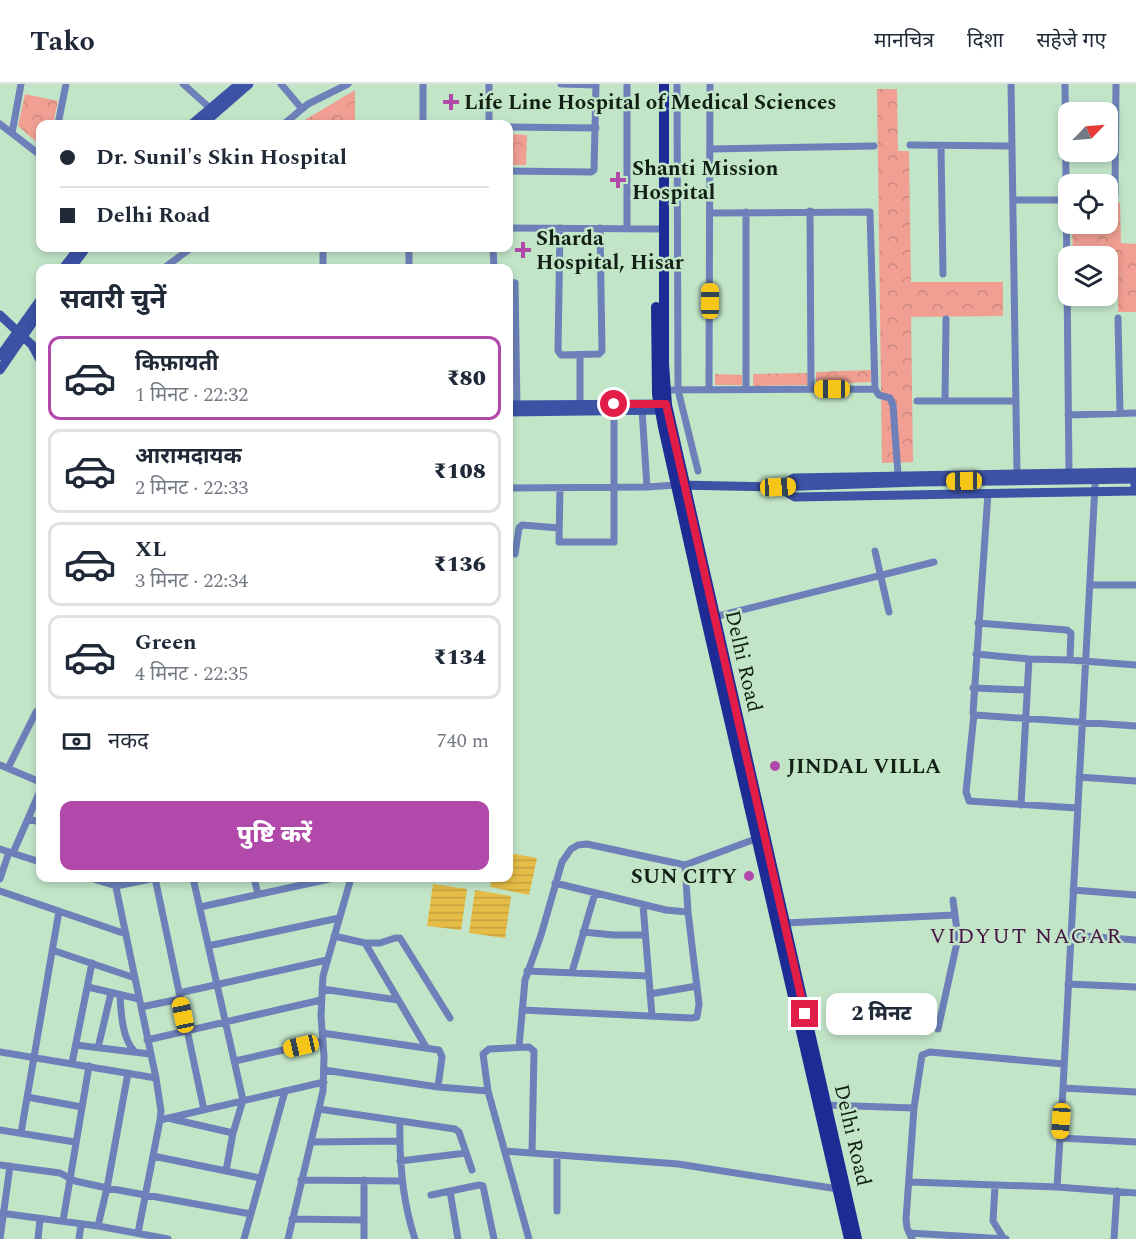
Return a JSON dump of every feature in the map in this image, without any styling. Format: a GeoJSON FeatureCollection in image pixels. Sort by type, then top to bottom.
{"type":"FeatureCollection","features":[{"type":"Feature","properties":{"kind":"main road"},"geometry":{"type":"LineString","coordinates":[[197,120],[240,84]]}},
{"type":"Feature","properties":{"kind":"main road"},"geometry":{"type":"LineString","coordinates":[[208,120],[249,84]]}},
{"type":"Feature","properties":{"kind":"main road","name":"Delhi Road"},"geometry":{"type":"LineString","coordinates":[[657,84],[663,407],[761,838],[785,923],[857,1239]]}},
{"type":"Feature","properties":{"kind":"main road","name":"Delhi Road"},"geometry":{"type":"LineString","coordinates":[[660,229],[664,84]]}},
{"type":"Feature","properties":{"kind":"main road"},"geometry":{"type":"LineString","coordinates":[[66,264],[76,252]]}},
{"type":"Feature","properties":{"kind":"main road"},"geometry":{"type":"LineString","coordinates":[[0,370],[36,307]]}},
{"type":"Feature","properties":{"kind":"main road"},"geometry":{"type":"LineString","coordinates":[[0,315],[21,333],[36,351]]}},
{"type":"Feature","properties":{"kind":"main road"},"geometry":{"type":"LineString","coordinates":[[0,356],[36,316]]}},
{"type":"Feature","properties":{"kind":"main road"},"geometry":{"type":"LineString","coordinates":[[614,407],[642,410],[663,407]]}},
{"type":"Feature","properties":{"kind":"main road"},"geometry":{"type":"LineString","coordinates":[[513,408],[663,407]]}},
{"type":"Feature","properties":{"kind":"main road"},"geometry":{"type":"LineString","coordinates":[[1069,472],[1083,475],[1136,472],[1135,491],[1095,488],[795,497],[778,487],[795,478],[898,474],[1069,472]]}},
{"type":"Feature","properties":{"kind":"main road"},"geometry":{"type":"LineString","coordinates":[[680,485],[778,487],[919,482],[1136,479]]}},
{"type":"Feature","properties":{"kind":"main road","name":"Delhi Road"},"geometry":{"type":"LineString","coordinates":[[680,485],[714,617],[849,1239]]}},
{"type":"Feature","properties":{"kind":"street"},"geometry":{"type":"LineString","coordinates":[[12,133],[21,84]]}},
{"type":"Feature","properties":{"kind":"street"},"geometry":{"type":"LineString","coordinates":[[59,120],[66,84]]}},
{"type":"Feature","properties":{"kind":"street"},"geometry":{"type":"LineString","coordinates":[[183,84],[211,109]]}},
{"type":"Feature","properties":{"kind":"street"},"geometry":{"type":"LineString","coordinates":[[281,84],[302,110]]}},
{"type":"Feature","properties":{"kind":"street"},"geometry":{"type":"LineString","coordinates":[[290,120],[316,100],[348,84]]}},
{"type":"Feature","properties":{"kind":"street"},"geometry":{"type":"LineString","coordinates":[[423,84],[423,120]]}},
{"type":"Feature","properties":{"kind":"street"},"geometry":{"type":"LineString","coordinates":[[489,84],[489,120]]}},
{"type":"Feature","properties":{"kind":"street"},"geometry":{"type":"LineString","coordinates":[[513,171],[591,172],[595,168],[596,84],[561,84]]}},
{"type":"Feature","properties":{"kind":"street"},"geometry":{"type":"LineString","coordinates":[[627,84],[627,229]]}},
{"type":"Feature","properties":{"kind":"street"},"geometry":{"type":"LineString","coordinates":[[677,84],[678,390],[698,471]]}},
{"type":"Feature","properties":{"kind":"street"},"geometry":{"type":"LineString","coordinates":[[709,389],[710,84]]}},
{"type":"Feature","properties":{"kind":"street"},"geometry":{"type":"LineString","coordinates":[[1011,84],[1017,473]]}},
{"type":"Feature","properties":{"kind":"street"},"geometry":{"type":"LineString","coordinates":[[1065,84],[1066,174]]}},
{"type":"Feature","properties":{"kind":"street"},"geometry":{"type":"LineString","coordinates":[[1115,174],[1116,84]]}},
{"type":"Feature","properties":{"kind":"street"},"geometry":{"type":"LineString","coordinates":[[0,124],[36,152]]}},
{"type":"Feature","properties":{"kind":"street"},"geometry":{"type":"LineString","coordinates":[[513,127],[596,128]]}},
{"type":"Feature","properties":{"kind":"street"},"geometry":{"type":"LineString","coordinates":[[910,145],[1012,146]]}},
{"type":"Feature","properties":{"kind":"street"},"geometry":{"type":"LineString","coordinates":[[710,149],[874,146]]}},
{"type":"Feature","properties":{"kind":"street"},"geometry":{"type":"LineString","coordinates":[[941,146],[943,274]]}},
{"type":"Feature","properties":{"kind":"street"},"geometry":{"type":"LineString","coordinates":[[1012,200],[1058,200]]}},
{"type":"Feature","properties":{"kind":"street"},"geometry":{"type":"LineString","coordinates":[[810,211],[811,389]]}},
{"type":"Feature","properties":{"kind":"street"},"geometry":{"type":"LineString","coordinates":[[710,213],[868,211],[872,214],[875,389],[879,395],[890,398],[893,405],[898,474]]}},
{"type":"Feature","properties":{"kind":"street"},"geometry":{"type":"LineString","coordinates":[[746,212],[746,389]]}},
{"type":"Feature","properties":{"kind":"street"},"geometry":{"type":"LineString","coordinates":[[513,228],[660,229]]}},
{"type":"Feature","properties":{"kind":"street"},"geometry":{"type":"LineString","coordinates":[[560,228],[558,351],[561,355],[580,355],[599,354],[602,351],[600,228]]}},
{"type":"Feature","properties":{"kind":"street"},"geometry":{"type":"LineString","coordinates":[[1066,234],[1069,472]]}},
{"type":"Feature","properties":{"kind":"street"},"geometry":{"type":"LineString","coordinates":[[169,264],[186,252]]}},
{"type":"Feature","properties":{"kind":"street"},"geometry":{"type":"LineString","coordinates":[[513,283],[515,283],[513,314]]}},
{"type":"Feature","properties":{"kind":"street"},"geometry":{"type":"LineString","coordinates":[[1118,318],[1120,413]]}},
{"type":"Feature","properties":{"kind":"street"},"geometry":{"type":"LineString","coordinates":[[945,401],[946,319]]}},
{"type":"Feature","properties":{"kind":"street"},"geometry":{"type":"LineString","coordinates":[[580,355],[580,408]]}},
{"type":"Feature","properties":{"kind":"street"},"geometry":{"type":"LineString","coordinates":[[661,390],[875,389]]}},
{"type":"Feature","properties":{"kind":"street"},"geometry":{"type":"LineString","coordinates":[[918,401],[1016,401]]}},
{"type":"Feature","properties":{"kind":"street"},"geometry":{"type":"LineString","coordinates":[[560,488],[558,539],[561,543],[614,542],[614,407]]}},
{"type":"Feature","properties":{"kind":"street"},"geometry":{"type":"LineString","coordinates":[[642,410],[646,487]]}},
{"type":"Feature","properties":{"kind":"street"},"geometry":{"type":"LineString","coordinates":[[1068,415],[1136,413]]}},
{"type":"Feature","properties":{"kind":"street"},"geometry":{"type":"LineString","coordinates":[[1057,1187],[1095,488],[1094,478],[1083,475]]}},
{"type":"Feature","properties":{"kind":"street"},"geometry":{"type":"LineString","coordinates":[[513,488],[680,485]]}},
{"type":"Feature","properties":{"kind":"street"},"geometry":{"type":"LineString","coordinates":[[988,493],[973,688],[972,710],[974,714],[966,792],[969,801],[1077,808]]}},
{"type":"Feature","properties":{"kind":"street"},"geometry":{"type":"LineString","coordinates":[[515,554],[519,528],[522,525],[559,528]]}},
{"type":"Feature","properties":{"kind":"street"},"geometry":{"type":"LineString","coordinates":[[874,551],[889,612]]}},
{"type":"Feature","properties":{"kind":"street"},"geometry":{"type":"LineString","coordinates":[[714,617],[934,562]]}},
{"type":"Feature","properties":{"kind":"street"},"geometry":{"type":"LineString","coordinates":[[1091,585],[1136,585]]}},
{"type":"Feature","properties":{"kind":"street"},"geometry":{"type":"LineString","coordinates":[[978,623],[1067,630],[1071,633],[1070,660]]}},
{"type":"Feature","properties":{"kind":"street"},"geometry":{"type":"LineString","coordinates":[[976,654],[1136,665]]}},
{"type":"Feature","properties":{"kind":"street"},"geometry":{"type":"LineString","coordinates":[[1022,805],[1029,659]]}},
{"type":"Feature","properties":{"kind":"street"},"geometry":{"type":"LineString","coordinates":[[973,688],[1027,690]]}},
{"type":"Feature","properties":{"kind":"street"},"geometry":{"type":"LineString","coordinates":[[8,768],[36,712]]}},
{"type":"Feature","properties":{"kind":"street"},"geometry":{"type":"LineString","coordinates":[[974,714],[1136,726]]}},
{"type":"Feature","properties":{"kind":"street"},"geometry":{"type":"LineString","coordinates":[[0,765],[36,780]]}},
{"type":"Feature","properties":{"kind":"street"},"geometry":{"type":"LineString","coordinates":[[1078,777],[1136,781]]}},
{"type":"Feature","properties":{"kind":"street"},"geometry":{"type":"LineString","coordinates":[[0,879],[36,800]]}},
{"type":"Feature","properties":{"kind":"street"},"geometry":{"type":"LineString","coordinates":[[28,819],[36,821]]}},
{"type":"Feature","properties":{"kind":"street"},"geometry":{"type":"LineString","coordinates":[[519,1047],[523,987],[565,856],[578,845],[587,844],[685,865],[761,838]]}},
{"type":"Feature","properties":{"kind":"street"},"geometry":{"type":"LineString","coordinates":[[0,849],[36,861]]}},
{"type":"Feature","properties":{"kind":"street"},"geometry":{"type":"LineString","coordinates":[[522,1010],[697,1017],[699,1004],[685,865]]}},
{"type":"Feature","properties":{"kind":"street"},"geometry":{"type":"LineString","coordinates":[[103,882],[116,886],[136,882]]}},
{"type":"Feature","properties":{"kind":"street"},"geometry":{"type":"LineString","coordinates":[[115,882],[161,1111],[138,1233]]}},
{"type":"Feature","properties":{"kind":"street"},"geometry":{"type":"LineString","coordinates":[[156,882],[204,1110]]}},
{"type":"Feature","properties":{"kind":"street"},"geometry":{"type":"LineString","coordinates":[[195,882],[243,1100],[233,1133],[226,1171]]}},
{"type":"Feature","properties":{"kind":"street"},"geometry":{"type":"LineString","coordinates":[[255,882],[258,894]]}},
{"type":"Feature","properties":{"kind":"street"},"geometry":{"type":"LineString","coordinates":[[200,907],[315,882]]}},
{"type":"Feature","properties":{"kind":"street"},"geometry":{"type":"LineString","coordinates":[[288,1239],[324,1082],[321,1000],[327,960],[350,882]]}},
{"type":"Feature","properties":{"kind":"street"},"geometry":{"type":"LineString","coordinates":[[555,883],[643,905],[688,912]]}},
{"type":"Feature","properties":{"kind":"street"},"geometry":{"type":"LineString","coordinates":[[1072,890],[1136,895]]}},
{"type":"Feature","properties":{"kind":"street"},"geometry":{"type":"LineString","coordinates":[[0,891],[126,934]]}},
{"type":"Feature","properties":{"kind":"street"},"geometry":{"type":"LineString","coordinates":[[572,972],[595,893]]}},
{"type":"Feature","properties":{"kind":"street"},"geometry":{"type":"LineString","coordinates":[[938,1029],[959,933],[953,900]]}},
{"type":"Feature","properties":{"kind":"street"},"geometry":{"type":"LineString","coordinates":[[643,905],[652,1016]]}},
{"type":"Feature","properties":{"kind":"street"},"geometry":{"type":"LineString","coordinates":[[21,1133],[59,911]]}},
{"type":"Feature","properties":{"kind":"street"},"geometry":{"type":"LineString","coordinates":[[785,923],[955,915]]}},
{"type":"Feature","properties":{"kind":"street"},"geometry":{"type":"LineString","coordinates":[[208,946],[339,918]]}},
{"type":"Feature","properties":{"kind":"street"},"geometry":{"type":"LineString","coordinates":[[583,932],[613,935],[644,934]]}},
{"type":"Feature","properties":{"kind":"street"},"geometry":{"type":"LineString","coordinates":[[1071,935],[1136,940]]}},
{"type":"Feature","properties":{"kind":"street"},"geometry":{"type":"LineString","coordinates":[[334,936],[365,943],[380,943],[400,938],[450,1018]]}},
{"type":"Feature","properties":{"kind":"street"},"geometry":{"type":"LineString","coordinates":[[365,943],[426,1047]]}},
{"type":"Feature","properties":{"kind":"street"},"geometry":{"type":"LineString","coordinates":[[52,950],[135,978]]}},
{"type":"Feature","properties":{"kind":"street"},"geometry":{"type":"LineString","coordinates":[[88,987],[140,1003],[179,996],[219,984],[327,960]]}},
{"type":"Feature","properties":{"kind":"street"},"geometry":{"type":"LineString","coordinates":[[72,1063],[92,963]]}},
{"type":"Feature","properties":{"kind":"street"},"geometry":{"type":"LineString","coordinates":[[527,971],[648,976]]}},
{"type":"Feature","properties":{"kind":"street"},"geometry":{"type":"LineString","coordinates":[[1068,984],[1136,987]]}},
{"type":"Feature","properties":{"kind":"street"},"geometry":{"type":"LineString","coordinates":[[650,994],[697,986]]}},
{"type":"Feature","properties":{"kind":"street"},"geometry":{"type":"LineString","coordinates":[[322,989],[398,1000]]}},
{"type":"Feature","properties":{"kind":"street"},"geometry":{"type":"LineString","coordinates":[[98,1048],[111,993]]}},
{"type":"Feature","properties":{"kind":"street"},"geometry":{"type":"LineString","coordinates":[[120,995],[122,1022],[129,1044],[136,1053]]}},
{"type":"Feature","properties":{"kind":"street"},"geometry":{"type":"LineString","coordinates":[[147,1040],[321,1000]]}},
{"type":"Feature","properties":{"kind":"street"},"geometry":{"type":"LineString","coordinates":[[322,1033],[439,1050],[442,1054],[438,1087]]}},
{"type":"Feature","properties":{"kind":"street"},"geometry":{"type":"LineString","coordinates":[[235,1061],[323,1041]]}},
{"type":"Feature","properties":{"kind":"street"},"geometry":{"type":"LineString","coordinates":[[76,1045],[150,1054]]}},
{"type":"Feature","properties":{"kind":"street"},"geometry":{"type":"LineString","coordinates":[[529,1239],[488,1091],[483,1054],[489,1049],[519,1047],[532,1048],[534,1051],[532,1153]]}},
{"type":"Feature","properties":{"kind":"street"},"geometry":{"type":"LineString","coordinates":[[0,1052],[156,1078]]}},
{"type":"Feature","properties":{"kind":"street"},"geometry":{"type":"LineString","coordinates":[[1004,1239],[911,1236],[906,1219],[920,1059],[926,1053],[1064,1064]]}},
{"type":"Feature","properties":{"kind":"street"},"geometry":{"type":"LineString","coordinates":[[63,1221],[89,1066]]}},
{"type":"Feature","properties":{"kind":"street"},"geometry":{"type":"LineString","coordinates":[[324,1070],[438,1087],[488,1091]]}},
{"type":"Feature","properties":{"kind":"street"},"geometry":{"type":"LineString","coordinates":[[98,1226],[128,1073]]}},
{"type":"Feature","properties":{"kind":"street"},"geometry":{"type":"LineString","coordinates":[[160,1120],[324,1082]]}},
{"type":"Feature","properties":{"kind":"street"},"geometry":{"type":"LineString","coordinates":[[1063,1088],[1136,1092]]}},
{"type":"Feature","properties":{"kind":"street"},"geometry":{"type":"LineString","coordinates":[[244,1239],[285,1091]]}},
{"type":"Feature","properties":{"kind":"street"},"geometry":{"type":"LineString","coordinates":[[27,1097],[82,1107]]}},
{"type":"Feature","properties":{"kind":"street"},"geometry":{"type":"LineString","coordinates":[[826,1105],[914,1108]]}},
{"type":"Feature","properties":{"kind":"street"},"geometry":{"type":"LineString","coordinates":[[319,1109],[457,1130],[472,1170]]}},
{"type":"Feature","properties":{"kind":"street"},"geometry":{"type":"LineString","coordinates":[[168,1118],[233,1133]]}},
{"type":"Feature","properties":{"kind":"street"},"geometry":{"type":"LineString","coordinates":[[400,1121],[401,1181],[407,1215],[416,1239]]}},
{"type":"Feature","properties":{"kind":"street"},"geometry":{"type":"LineString","coordinates":[[0,1130],[75,1142]]}},
{"type":"Feature","properties":{"kind":"street"},"geometry":{"type":"LineString","coordinates":[[1060,1138],[1136,1142]]}},
{"type":"Feature","properties":{"kind":"street"},"geometry":{"type":"LineString","coordinates":[[312,1142],[399,1141]]}},
{"type":"Feature","properties":{"kind":"street"},"geometry":{"type":"LineString","coordinates":[[506,1151],[678,1164],[838,1189]]}},
{"type":"Feature","properties":{"kind":"street"},"geometry":{"type":"LineString","coordinates":[[400,1161],[466,1153]]}},
{"type":"Feature","properties":{"kind":"street"},"geometry":{"type":"LineString","coordinates":[[556,1211],[557,1155]]}},
{"type":"Feature","properties":{"kind":"street"},"geometry":{"type":"LineString","coordinates":[[153,1156],[260,1178]]}},
{"type":"Feature","properties":{"kind":"street"},"geometry":{"type":"LineString","coordinates":[[0,1165],[60,1173],[70,1179],[107,1188],[250,1214]]}},
{"type":"Feature","properties":{"kind":"street"},"geometry":{"type":"LineString","coordinates":[[0,1239],[10,1166]]}},
{"type":"Feature","properties":{"kind":"street"},"geometry":{"type":"LineString","coordinates":[[301,1180],[401,1181]]}},
{"type":"Feature","properties":{"kind":"street"},"geometry":{"type":"LineString","coordinates":[[364,1180],[364,1239]]}},
{"type":"Feature","properties":{"kind":"street"},"geometry":{"type":"LineString","coordinates":[[910,1182],[1057,1187],[1136,1193]]}},
{"type":"Feature","properties":{"kind":"street"},"geometry":{"type":"LineString","coordinates":[[430,1194],[483,1186],[494,1239]]}},
{"type":"Feature","properties":{"kind":"street"},"geometry":{"type":"LineString","coordinates":[[995,1186],[993,1221],[1004,1239]]}},
{"type":"Feature","properties":{"kind":"street"},"geometry":{"type":"LineString","coordinates":[[450,1191],[458,1239]]}},
{"type":"Feature","properties":{"kind":"street"},"geometry":{"type":"LineString","coordinates":[[1114,1239],[1117,1191]]}},
{"type":"Feature","properties":{"kind":"street"},"geometry":{"type":"LineString","coordinates":[[2,1214],[98,1226],[168,1239]]}},
{"type":"Feature","properties":{"kind":"street"},"geometry":{"type":"LineString","coordinates":[[38,1239],[40,1219]]}},
{"type":"Feature","properties":{"kind":"street"},"geometry":{"type":"LineString","coordinates":[[292,1219],[363,1220]]}},
{"type":"Feature","properties":{"kind":"street"},"geometry":{"type":"LineString","coordinates":[[79,1239],[81,1224]]}},
{"type":"Feature","properties":{"kind":"street"},"geometry":{"type":"LineString","coordinates":[[117,1230],[117,1239]]}},
{"type":"Feature","properties":{"kind":"green space"},"geometry":{"type":"Polygon","coordinates":[[[877,89],[897,89],[898,151],[909,151],[911,282],[1003,282],[1003,316],[911,317],[913,462],[882,463],[877,89]]]}},
{"type":"Feature","properties":{"kind":"green space"},"geometry":{"type":"Polygon","coordinates":[[[355,90],[355,120],[305,120],[355,90]]]}},
{"type":"Feature","properties":{"kind":"green space"},"geometry":{"type":"Polygon","coordinates":[[[25,94],[58,101],[54,120],[36,120],[36,142],[18,126],[25,94]]]}},
{"type":"Feature","properties":{"kind":"green space"},"geometry":{"type":"Polygon","coordinates":[[[513,134],[527,135],[526,165],[513,165],[513,134]]]}},
{"type":"Feature","properties":{"kind":"green space"},"geometry":{"type":"Polygon","coordinates":[[[1118,203],[1120,203],[1121,243],[1136,244],[1136,312],[1118,312],[1118,246],[1073,246],[1072,234],[1118,234],[1118,203]]]}},
{"type":"Feature","properties":{"kind":"green space"},"geometry":{"type":"Polygon","coordinates":[[[871,370],[871,382],[816,384],[816,372],[871,370]]]}},
{"type":"Feature","properties":{"kind":"green space"},"geometry":{"type":"Polygon","coordinates":[[[807,373],[808,385],[753,386],[753,374],[807,373]]]}},
{"type":"Feature","properties":{"kind":"green space"},"geometry":{"type":"Polygon","coordinates":[[[715,374],[742,375],[742,385],[715,385],[715,374]]]}},
{"type":"Feature","properties":{"kind":"shaded area"},"geometry":{"type":"Polygon","coordinates":[[[513,854],[537,858],[529,895],[490,887],[491,882],[513,882],[513,854]]]}},
{"type":"Feature","properties":{"kind":"shaded area"},"geometry":{"type":"Polygon","coordinates":[[[433,884],[467,889],[461,930],[427,926],[433,884]]]}},
{"type":"Feature","properties":{"kind":"shaded area"},"geometry":{"type":"Polygon","coordinates":[[[475,890],[511,896],[505,938],[469,933],[475,890]]]}},
{"type":"Feature","properties":{"kind":"place","name":"Life Line Hospital of Medical Sciences"},"geometry":{"type":"Point","coordinates":[451,102]}},
{"type":"Feature","properties":{"kind":"place","name":"Shanti Mission Hospital"},"geometry":{"type":"Point","coordinates":[618,180]}},
{"type":"Feature","properties":{"kind":"place","name":"Sharda Hospital, Hisar"},"geometry":{"type":"Point","coordinates":[523,250]}},
{"type":"Feature","properties":{"kind":"place","name":"JINDAL VILLA"},"geometry":{"type":"Point","coordinates":[775,766]}},
{"type":"Feature","properties":{"kind":"place","name":"SUN CITY"},"geometry":{"type":"Point","coordinates":[749,876]}},
{"type":"Feature","properties":{"kind":"district","name":"VIDYUT NAGAR"},"geometry":{"type":"Point","coordinates":[1026,935]}},
{"type":"Feature","properties":{"kind":"route"},"geometry":{"type":"LineString","coordinates":[[614,404],[666,404],[805,1014]]}}]}
